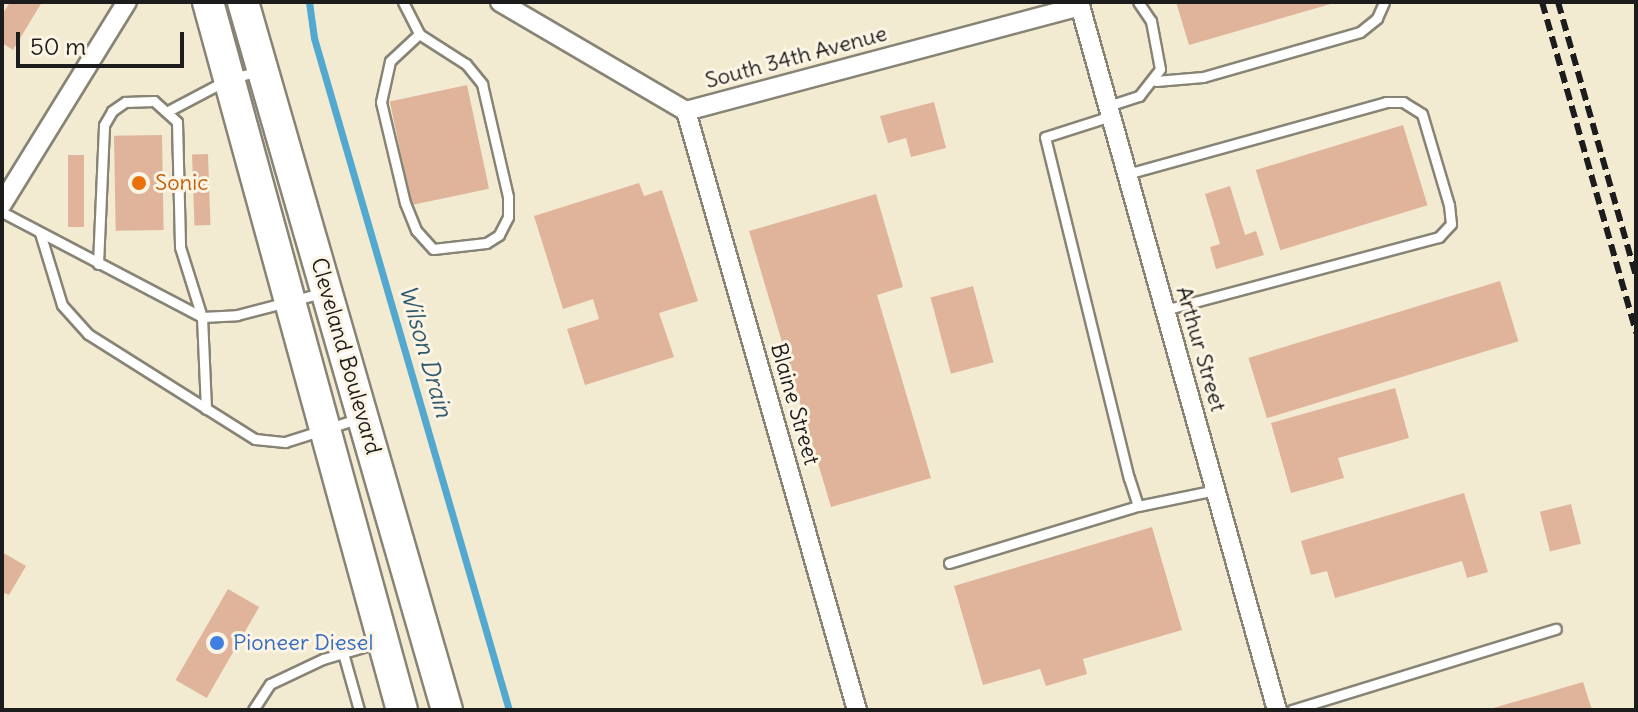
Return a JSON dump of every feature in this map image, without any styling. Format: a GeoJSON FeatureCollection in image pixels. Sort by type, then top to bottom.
{"type":"FeatureCollection","features":[{"type":"Feature","properties":{"kind":"main road","name":"Cleveland Boulevard"},"geometry":{"type":"LineString","coordinates":[[208,2],[402,710]]}},
{"type":"Feature","properties":{"kind":"main road","name":"Cleveland Boulevard"},"geometry":{"type":"LineString","coordinates":[[243,2],[447,710]]}},
{"type":"Feature","properties":{"kind":"street"},"geometry":{"type":"LineString","coordinates":[[2,204],[127,2]]}},
{"type":"Feature","properties":{"kind":"street","name":"South 34th Avenue"},"geometry":{"type":"LineString","coordinates":[[500,2],[686,111],[1083,3]]}},
{"type":"Feature","properties":{"kind":"street","name":"Arthur Street"},"geometry":{"type":"LineString","coordinates":[[1083,3],[1127,174],[1277,710]]}},
{"type":"Feature","properties":{"kind":"street","name":"Blaine Street"},"geometry":{"type":"LineString","coordinates":[[686,111],[857,710]]}},
{"type":"Feature","properties":{"kind":"lane"},"geometry":{"type":"LineString","coordinates":[[403,2],[419,34],[466,64],[482,84],[508,197],[508,217],[499,235],[486,243],[433,249],[416,230],[405,203],[381,102],[390,61],[419,34]]}},
{"type":"Feature","properties":{"kind":"lane"},"geometry":{"type":"LineString","coordinates":[[1138,2],[1151,21],[1159,57],[1156,81]]}},
{"type":"Feature","properties":{"kind":"lane"},"geometry":{"type":"LineString","coordinates":[[1138,506],[1045,137],[1110,111],[1139,96],[1156,81],[1203,77],[1360,32],[1377,18],[1384,2]]}},
{"type":"Feature","properties":{"kind":"lane"},"geometry":{"type":"LineString","coordinates":[[170,110],[229,79],[263,70]]}},
{"type":"Feature","properties":{"kind":"lane"},"geometry":{"type":"LineString","coordinates":[[98,264],[104,125],[112,111],[125,102],[154,101],[170,110],[179,138],[180,247],[202,317],[206,409]]}},
{"type":"Feature","properties":{"kind":"lane"},"geometry":{"type":"LineString","coordinates":[[1127,174],[1386,102],[1403,102],[1422,114],[1449,205],[1451,224],[1439,237],[1165,310]]}},
{"type":"Feature","properties":{"kind":"lane"},"geometry":{"type":"LineString","coordinates":[[2,212],[202,317],[290,302],[328,291]]}},
{"type":"Feature","properties":{"kind":"lane"},"geometry":{"type":"LineString","coordinates":[[40,233],[62,305],[88,334],[255,439],[285,442],[364,416]]}},
{"type":"Feature","properties":{"kind":"lane"},"geometry":{"type":"LineString","coordinates":[[949,563],[1138,506],[1216,490]]}},
{"type":"Feature","properties":{"kind":"lane"},"geometry":{"type":"LineString","coordinates":[[1292,710],[1556,629]]}},
{"type":"Feature","properties":{"kind":"lane"},"geometry":{"type":"LineString","coordinates":[[253,710],[270,684],[343,653],[383,641]]}},
{"type":"Feature","properties":{"kind":"lane"},"geometry":{"type":"LineString","coordinates":[[343,653],[359,710]]}},
{"type":"Feature","properties":{"kind":"building"},"geometry":{"type":"Polygon","coordinates":[[[10,2],[42,2],[13,50],[2,43],[2,15],[10,2]]]}},
{"type":"Feature","properties":{"kind":"building"},"geometry":{"type":"Polygon","coordinates":[[[1176,2],[1334,2],[1334,3],[1189,45],[1176,2]]]}},
{"type":"Feature","properties":{"kind":"building"},"geometry":{"type":"Polygon","coordinates":[[[467,85],[489,189],[412,205],[390,101],[467,85]]]}},
{"type":"Feature","properties":{"kind":"building"},"geometry":{"type":"Polygon","coordinates":[[[934,102],[946,148],[911,157],[906,138],[888,143],[880,116],[934,102]]]}},
{"type":"Feature","properties":{"kind":"building"},"geometry":{"type":"Polygon","coordinates":[[[1403,125],[1428,205],[1280,250],[1256,170],[1403,125]]]}},
{"type":"Feature","properties":{"kind":"building","name":"Sonic"},"geometry":{"type":"Polygon","coordinates":[[[162,135],[164,230],[116,231],[114,136],[162,135]]]}},
{"type":"Feature","properties":{"kind":"building"},"geometry":{"type":"Polygon","coordinates":[[[208,154],[210,225],[194,226],[192,155],[208,154]]]}},
{"type":"Feature","properties":{"kind":"building"},"geometry":{"type":"Polygon","coordinates":[[[68,155],[84,155],[84,227],[68,227],[68,155]]]}},
{"type":"Feature","properties":{"kind":"building"},"geometry":{"type":"Polygon","coordinates":[[[639,183],[644,196],[662,190],[698,301],[659,313],[674,357],[585,385],[567,329],[599,319],[593,299],[563,309],[534,216],[639,183]]]}},
{"type":"Feature","properties":{"kind":"building"},"geometry":{"type":"Polygon","coordinates":[[[1230,186],[1245,235],[1256,231],[1264,255],[1216,269],[1210,247],[1220,244],[1205,194],[1230,186]]]}},
{"type":"Feature","properties":{"kind":"building"},"geometry":{"type":"Polygon","coordinates":[[[876,194],[903,287],[877,295],[931,478],[831,507],[749,231],[876,194]]]}},
{"type":"Feature","properties":{"kind":"building"},"geometry":{"type":"Polygon","coordinates":[[[1500,281],[1518,341],[1267,418],[1248,358],[1500,281]]]}},
{"type":"Feature","properties":{"kind":"building"},"geometry":{"type":"Polygon","coordinates":[[[973,286],[993,362],[951,374],[930,297],[973,286]]]}},
{"type":"Feature","properties":{"kind":"building"},"geometry":{"type":"Polygon","coordinates":[[[1395,388],[1409,438],[1338,458],[1344,478],[1291,493],[1271,423],[1395,388]]]}},
{"type":"Feature","properties":{"kind":"building"},"geometry":{"type":"Polygon","coordinates":[[[1464,493],[1488,572],[1467,578],[1462,561],[1335,598],[1327,571],[1311,575],[1301,541],[1464,493]]]}},
{"type":"Feature","properties":{"kind":"building"},"geometry":{"type":"Polygon","coordinates":[[[1571,504],[1581,544],[1550,552],[1540,512],[1571,504]]]}},
{"type":"Feature","properties":{"kind":"building"},"geometry":{"type":"Polygon","coordinates":[[[1152,527],[1182,630],[1083,659],[1087,674],[1046,686],[1040,669],[983,685],[954,586],[1152,527]]]}},
{"type":"Feature","properties":{"kind":"building"},"geometry":{"type":"Polygon","coordinates":[[[2,552],[26,566],[9,595],[2,592],[2,552]]]}},
{"type":"Feature","properties":{"kind":"building","name":"Pioneer Diesel"},"geometry":{"type":"Polygon","coordinates":[[[228,589],[259,607],[207,698],[176,680],[228,589]]]}},
{"type":"Feature","properties":{"kind":"building"},"geometry":{"type":"Polygon","coordinates":[[[1583,682],[1592,710],[1490,710],[1490,709],[1583,682]]]}},
{"type":"Feature","properties":{"kind":"waterway","name":"Wilson Drain"},"geometry":{"type":"LineString","coordinates":[[309,2],[314,38],[509,710]]}},
{"type":"Feature","properties":{"kind":"railway"},"geometry":{"type":"LineString","coordinates":[[1542,2],[1636,333]]}},
{"type":"Feature","properties":{"kind":"railway"},"geometry":{"type":"LineString","coordinates":[[1558,2],[1636,276]]}},
{"type":"Feature","properties":{"kind":"place","name":"Sonic"},"geometry":{"type":"Point","coordinates":[139,183]}},
{"type":"Feature","properties":{"kind":"place","name":"Pioneer Diesel"},"geometry":{"type":"Point","coordinates":[217,643]}}]}
